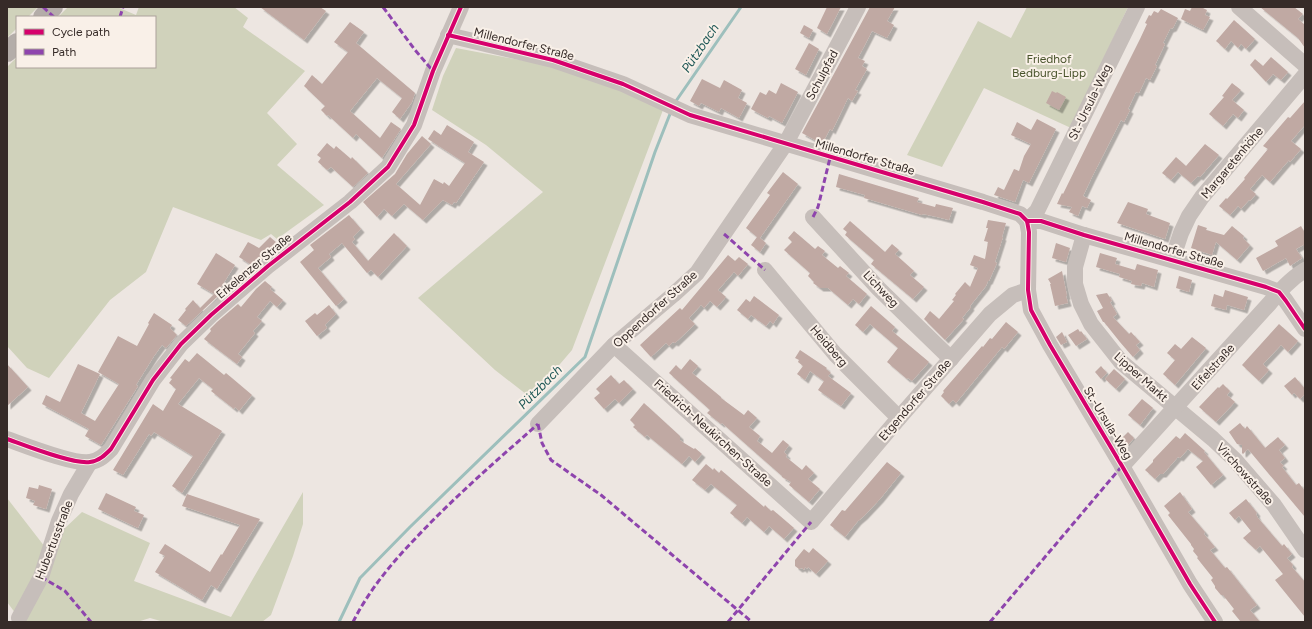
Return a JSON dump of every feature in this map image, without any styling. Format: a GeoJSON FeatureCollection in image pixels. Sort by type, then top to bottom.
{"type":"FeatureCollection","features":[{"type":"Feature","properties":{"kind":"main road"},"geometry":{"type":"LineString","coordinates":[[45,16],[53,7]]}},
{"type":"Feature","properties":{"kind":"main road"},"geometry":{"type":"LineString","coordinates":[[7,52],[16,44]]}},
{"type":"Feature","properties":{"kind":"street","name":"Erkelenzer Straße"},"geometry":{"type":"LineString","coordinates":[[90,462],[102,458],[111,450],[153,380],[181,344],[211,315],[268,266],[350,202],[388,167],[414,125],[433,71],[461,7]]}},
{"type":"Feature","properties":{"kind":"street","name":"Schulpfad"},"geometry":{"type":"LineString","coordinates":[[786,144],[858,7]]}},
{"type":"Feature","properties":{"kind":"street","name":"St.-Ursula-Weg"},"geometry":{"type":"LineString","coordinates":[[1137,7],[1037,211],[1027,221],[1029,232],[1028,290],[1031,310],[1050,345],[1190,584],[1215,622]]}},
{"type":"Feature","properties":{"kind":"street"},"geometry":{"type":"LineString","coordinates":[[1239,7],[1305,65]]}},
{"type":"Feature","properties":{"kind":"street","name":"Millendorfer Straße"},"geometry":{"type":"LineString","coordinates":[[448,35],[560,62],[623,84],[690,115],[984,202],[1020,214],[1027,221],[1041,221],[1279,292]]}},
{"type":"Feature","properties":{"kind":"street","name":"Margaretenhöhe"},"geometry":{"type":"LineString","coordinates":[[1172,260],[1181,233],[1189,216],[1202,197],[1305,75]]}},
{"type":"Feature","properties":{"kind":"street","name":"Oppendorfer Straße"},"geometry":{"type":"LineString","coordinates":[[538,424],[614,345],[673,296],[696,273],[786,144]]}},
{"type":"Feature","properties":{"kind":"street","name":"Lichweg"},"geometry":{"type":"LineString","coordinates":[[813,218],[880,289],[951,359]]}},
{"type":"Feature","properties":{"kind":"street","name":"Lipper Markt"},"geometry":{"type":"LineString","coordinates":[[1084,234],[1075,267],[1074,284],[1080,304],[1091,324],[1121,362],[1175,408]]}},
{"type":"Feature","properties":{"kind":"street","name":"Heidberg"},"geometry":{"type":"LineString","coordinates":[[765,270],[835,354],[899,418]]}},
{"type":"Feature","properties":{"kind":"street","name":"Eifelstraße"},"geometry":{"type":"LineString","coordinates":[[1122,466],[1279,292],[1295,276],[1305,270]]}},
{"type":"Feature","properties":{"kind":"street","name":"Etgendorfer Straße"},"geometry":{"type":"LineString","coordinates":[[811,522],[990,314],[1013,295],[1028,290]]}},
{"type":"Feature","properties":{"kind":"street"},"geometry":{"type":"LineString","coordinates":[[1279,292],[1305,329]]}},
{"type":"Feature","properties":{"kind":"street","name":"Friedrich-Neukirchen-Straße"},"geometry":{"type":"LineString","coordinates":[[614,345],[811,522]]}},
{"type":"Feature","properties":{"kind":"street","name":"Virchowstraße"},"geometry":{"type":"LineString","coordinates":[[1175,408],[1213,439],[1250,476],[1274,505],[1305,550]]}},
{"type":"Feature","properties":{"kind":"street"},"geometry":{"type":"LineString","coordinates":[[7,439],[67,459],[90,462]]}},
{"type":"Feature","properties":{"kind":"street","name":"Hubertusstraße"},"geometry":{"type":"LineString","coordinates":[[19,618],[41,577],[59,521],[71,494],[90,462]]}},
{"type":"Feature","properties":{"kind":"green space"},"geometry":{"type":"Polygon","coordinates":[[[7,7],[38,7],[29,16],[16,16],[16,29],[7,38],[7,7]]]}},
{"type":"Feature","properties":{"kind":"green space"},"geometry":{"type":"Polygon","coordinates":[[[68,7],[117,7],[136,15],[139,7],[234,7],[248,18],[243,27],[305,71],[267,113],[297,144],[277,165],[324,205],[277,239],[271,234],[261,240],[173,207],[146,272],[110,300],[49,378],[27,368],[7,346],[7,67],[16,58],[16,68],[156,68],[156,16],[59,16],[68,7]]]}},
{"type":"Feature","properties":{"kind":"green space","name":"Friedhof Bedburg-Lipp"},"geometry":{"type":"Polygon","coordinates":[[[1027,7],[1128,7],[1071,128],[984,88],[942,167],[907,155],[978,21],[1011,38],[1027,7]]]}},
{"type":"Feature","properties":{"kind":"green space"},"geometry":{"type":"Polygon","coordinates":[[[456,48],[552,66],[626,92],[663,110],[572,350],[531,398],[495,370],[418,298],[543,192],[486,145],[432,110],[443,76],[456,48]]]}},
{"type":"Feature","properties":{"kind":"green space"},"geometry":{"type":"Polygon","coordinates":[[[303,492],[303,524],[293,556],[271,615],[262,622],[164,622],[150,618],[137,622],[22,622],[7,602],[7,498],[45,547],[82,512],[150,543],[134,581],[231,617],[303,492]]]}},
{"type":"Feature","properties":{"kind":"building"},"geometry":{"type":"Polygon","coordinates":[[[260,7],[320,7],[326,11],[304,40],[260,7]]]}},
{"type":"Feature","properties":{"kind":"building"},"geometry":{"type":"Polygon","coordinates":[[[827,7],[841,7],[827,34],[817,28],[827,7]]]}},
{"type":"Feature","properties":{"kind":"building"},"geometry":{"type":"Polygon","coordinates":[[[870,7],[895,7],[887,21],[894,25],[887,38],[872,31],[858,58],[865,61],[862,66],[867,69],[855,90],[858,91],[852,101],[848,98],[832,131],[830,129],[822,144],[802,133],[870,7]]]}},
{"type":"Feature","properties":{"kind":"building"},"geometry":{"type":"Polygon","coordinates":[[[1192,7],[1201,7],[1207,10],[1205,15],[1210,17],[1203,30],[1181,19],[1185,9],[1190,11],[1192,7]]]}},
{"type":"Feature","properties":{"kind":"building"},"geometry":{"type":"Polygon","coordinates":[[[1260,7],[1294,7],[1303,14],[1298,19],[1305,25],[1305,48],[1298,38],[1260,7]]]}},
{"type":"Feature","properties":{"kind":"building"},"geometry":{"type":"Polygon","coordinates":[[[1161,9],[1178,18],[1173,28],[1170,29],[1163,43],[1165,44],[1150,80],[1146,78],[1139,93],[1136,92],[1124,122],[1121,120],[1092,177],[1083,196],[1091,200],[1087,208],[1082,206],[1078,216],[1069,212],[1072,207],[1057,204],[1140,39],[1147,24],[1145,23],[1149,15],[1151,16],[1154,11],[1158,13],[1161,9]]]}},
{"type":"Feature","properties":{"kind":"building"},"geometry":{"type":"Polygon","coordinates":[[[1234,20],[1255,39],[1246,49],[1241,44],[1238,48],[1231,41],[1225,49],[1216,41],[1234,20]]]}},
{"type":"Feature","properties":{"kind":"building"},"geometry":{"type":"Polygon","coordinates":[[[350,22],[364,32],[356,43],[415,93],[412,102],[400,119],[392,112],[402,98],[377,78],[350,111],[380,138],[391,122],[401,129],[382,158],[356,134],[353,138],[328,115],[327,116],[321,110],[325,106],[304,86],[312,75],[322,84],[348,52],[334,42],[350,22]]]}},
{"type":"Feature","properties":{"kind":"building"},"geometry":{"type":"Polygon","coordinates":[[[804,25],[813,30],[809,38],[800,33],[804,25]]]}},
{"type":"Feature","properties":{"kind":"building"},"geometry":{"type":"Polygon","coordinates":[[[809,43],[819,49],[806,75],[795,69],[809,43]]]}},
{"type":"Feature","properties":{"kind":"building"},"geometry":{"type":"Polygon","coordinates":[[[1271,57],[1288,72],[1281,80],[1273,74],[1266,82],[1250,65],[1255,59],[1263,66],[1271,57]]]}},
{"type":"Feature","properties":{"kind":"building"},"geometry":{"type":"Polygon","coordinates":[[[702,79],[720,88],[724,80],[742,90],[738,98],[747,103],[739,118],[721,108],[719,112],[701,103],[699,106],[690,101],[702,79]]]}},
{"type":"Feature","properties":{"kind":"building"},"geometry":{"type":"Polygon","coordinates":[[[781,83],[798,92],[782,123],[769,116],[768,118],[751,109],[760,92],[766,95],[769,90],[776,94],[781,83]]]}},
{"type":"Feature","properties":{"kind":"building"},"geometry":{"type":"Polygon","coordinates":[[[1232,83],[1241,90],[1232,100],[1244,110],[1238,118],[1233,114],[1223,126],[1209,114],[1224,97],[1222,96],[1232,83]]]}},
{"type":"Feature","properties":{"kind":"building"},"geometry":{"type":"Polygon","coordinates":[[[1052,91],[1066,97],[1059,110],[1046,103],[1052,91]]]}},
{"type":"Feature","properties":{"kind":"building"},"geometry":{"type":"Polygon","coordinates":[[[1305,101],[1305,125],[1291,141],[1301,149],[1290,162],[1289,160],[1270,182],[1262,175],[1250,189],[1256,194],[1241,209],[1238,206],[1230,215],[1219,206],[1245,179],[1244,178],[1268,149],[1263,146],[1288,117],[1290,118],[1305,101]]]}},
{"type":"Feature","properties":{"kind":"building"},"geometry":{"type":"Polygon","coordinates":[[[1037,119],[1056,129],[1029,183],[1023,180],[1015,202],[994,195],[998,187],[1004,190],[1014,169],[1019,171],[1024,156],[1031,144],[1011,135],[1017,122],[1031,130],[1037,119]]]}},
{"type":"Feature","properties":{"kind":"building"},"geometry":{"type":"Polygon","coordinates":[[[447,125],[474,142],[468,152],[484,162],[456,203],[454,202],[452,205],[443,200],[423,220],[404,204],[392,216],[384,209],[377,217],[363,202],[395,174],[407,154],[422,136],[431,144],[396,184],[420,205],[434,179],[443,184],[444,182],[449,186],[465,163],[428,139],[434,130],[441,135],[447,125]]]}},
{"type":"Feature","properties":{"kind":"building"},"geometry":{"type":"Polygon","coordinates":[[[327,143],[334,149],[336,146],[351,159],[352,157],[368,173],[353,187],[331,167],[327,170],[318,162],[321,158],[317,155],[327,143]]]}},
{"type":"Feature","properties":{"kind":"building"},"geometry":{"type":"Polygon","coordinates":[[[1205,144],[1219,155],[1200,177],[1198,176],[1191,183],[1178,172],[1171,180],[1162,173],[1176,157],[1186,166],[1205,144]]]}},
{"type":"Feature","properties":{"kind":"building"},"geometry":{"type":"Polygon","coordinates":[[[783,172],[798,184],[760,238],[766,243],[760,252],[751,245],[757,237],[746,228],[770,195],[767,193],[783,172]]]}},
{"type":"Feature","properties":{"kind":"building"},"geometry":{"type":"Polygon","coordinates":[[[839,174],[919,198],[917,202],[935,207],[936,204],[953,208],[949,220],[922,215],[864,198],[865,195],[836,187],[839,174]]]}},
{"type":"Feature","properties":{"kind":"building"},"geometry":{"type":"Polygon","coordinates":[[[1128,202],[1148,209],[1146,214],[1170,223],[1165,239],[1117,223],[1128,202]]]}},
{"type":"Feature","properties":{"kind":"building"},"geometry":{"type":"Polygon","coordinates":[[[349,215],[361,229],[353,237],[355,239],[352,242],[368,261],[394,233],[407,246],[378,277],[371,270],[367,273],[342,243],[329,254],[331,257],[318,268],[344,299],[336,306],[300,262],[314,250],[310,245],[349,215]]]}},
{"type":"Feature","properties":{"kind":"building"},"geometry":{"type":"Polygon","coordinates":[[[988,220],[1006,223],[995,262],[997,263],[989,281],[962,318],[964,319],[945,340],[924,319],[930,311],[939,319],[954,301],[952,300],[956,295],[955,294],[965,282],[970,287],[978,268],[970,265],[974,255],[985,259],[988,242],[984,241],[988,228],[986,228],[988,220]]]}},
{"type":"Feature","properties":{"kind":"building"},"geometry":{"type":"Polygon","coordinates":[[[850,221],[885,252],[892,244],[899,250],[895,254],[914,271],[910,275],[924,287],[913,299],[871,264],[874,260],[845,235],[847,232],[843,229],[850,221]]]}},
{"type":"Feature","properties":{"kind":"building"},"geometry":{"type":"Polygon","coordinates":[[[1198,225],[1207,228],[1206,230],[1224,235],[1232,226],[1244,236],[1243,238],[1250,245],[1237,260],[1216,242],[1212,255],[1191,248],[1198,225]]]}},
{"type":"Feature","properties":{"kind":"building"},"geometry":{"type":"Polygon","coordinates":[[[1301,226],[1305,233],[1305,244],[1296,249],[1302,258],[1290,266],[1286,258],[1263,271],[1256,258],[1278,246],[1275,241],[1301,226]]]}},
{"type":"Feature","properties":{"kind":"building"},"geometry":{"type":"Polygon","coordinates":[[[794,231],[815,249],[818,246],[825,251],[822,255],[838,268],[840,266],[849,273],[846,276],[867,294],[859,304],[853,299],[848,305],[828,288],[820,288],[813,283],[814,282],[808,276],[810,273],[784,250],[792,242],[788,238],[794,231]]]}},
{"type":"Feature","properties":{"kind":"building"},"geometry":{"type":"Polygon","coordinates":[[[270,237],[277,243],[274,246],[275,247],[253,266],[239,257],[248,242],[259,248],[270,237]]]}},
{"type":"Feature","properties":{"kind":"building"},"geometry":{"type":"Polygon","coordinates":[[[1056,243],[1070,248],[1066,262],[1052,258],[1056,243]]]}},
{"type":"Feature","properties":{"kind":"building"},"geometry":{"type":"Polygon","coordinates":[[[216,253],[235,265],[216,295],[197,284],[216,253]]]}},
{"type":"Feature","properties":{"kind":"building"},"geometry":{"type":"Polygon","coordinates":[[[1100,253],[1117,258],[1115,264],[1135,270],[1137,264],[1158,270],[1154,287],[1142,283],[1141,286],[1131,284],[1132,281],[1119,277],[1120,274],[1096,267],[1100,253]]]}},
{"type":"Feature","properties":{"kind":"building"},"geometry":{"type":"Polygon","coordinates":[[[728,255],[735,261],[739,257],[748,264],[738,276],[734,272],[718,290],[726,297],[717,307],[710,301],[704,308],[701,305],[689,318],[695,324],[675,343],[673,342],[669,346],[666,343],[651,357],[640,345],[680,308],[682,310],[728,255]]]}},
{"type":"Feature","properties":{"kind":"building"},"geometry":{"type":"Polygon","coordinates":[[[1062,271],[1068,303],[1055,306],[1051,284],[1048,279],[1062,271]]]}},
{"type":"Feature","properties":{"kind":"building"},"geometry":{"type":"Polygon","coordinates":[[[1179,276],[1192,280],[1189,292],[1176,288],[1179,276]]]}},
{"type":"Feature","properties":{"kind":"building"},"geometry":{"type":"Polygon","coordinates":[[[265,281],[272,287],[270,289],[283,300],[277,307],[270,301],[257,317],[262,321],[253,331],[255,333],[238,354],[242,357],[237,364],[204,339],[211,331],[210,329],[217,322],[238,304],[241,307],[265,281]]]}},
{"type":"Feature","properties":{"kind":"building"},"geometry":{"type":"Polygon","coordinates":[[[1225,290],[1248,297],[1244,310],[1227,305],[1226,310],[1211,306],[1214,294],[1223,297],[1225,290]]]}},
{"type":"Feature","properties":{"kind":"building"},"geometry":{"type":"Polygon","coordinates":[[[1107,293],[1117,314],[1113,317],[1129,334],[1131,332],[1140,342],[1136,345],[1140,350],[1133,357],[1103,322],[1097,311],[1103,308],[1096,295],[1107,293]]]}},
{"type":"Feature","properties":{"kind":"building"},"geometry":{"type":"Polygon","coordinates":[[[214,294],[218,296],[186,326],[178,320],[193,300],[200,308],[214,294]]]}},
{"type":"Feature","properties":{"kind":"building"},"geometry":{"type":"Polygon","coordinates":[[[754,296],[779,315],[773,324],[770,321],[766,326],[751,315],[748,319],[737,310],[746,299],[750,302],[754,296]]]}},
{"type":"Feature","properties":{"kind":"building"},"geometry":{"type":"Polygon","coordinates":[[[329,305],[336,314],[325,325],[327,328],[317,336],[305,321],[315,313],[317,315],[329,305]]]}},
{"type":"Feature","properties":{"kind":"building"},"geometry":{"type":"Polygon","coordinates":[[[871,306],[895,327],[892,331],[929,362],[912,381],[908,378],[907,379],[887,362],[898,348],[870,324],[863,332],[855,325],[871,306]]]}},
{"type":"Feature","properties":{"kind":"building"},"geometry":{"type":"Polygon","coordinates":[[[154,313],[172,325],[170,328],[177,335],[166,348],[162,345],[154,356],[136,385],[138,386],[101,445],[85,436],[89,429],[42,404],[46,395],[60,402],[78,364],[100,374],[81,413],[95,421],[119,384],[98,372],[118,336],[137,346],[154,313]]]}},
{"type":"Feature","properties":{"kind":"building"},"geometry":{"type":"Polygon","coordinates":[[[1006,322],[1018,332],[1004,349],[1002,347],[956,403],[953,400],[949,404],[941,396],[944,392],[943,391],[982,346],[983,347],[990,338],[992,339],[1006,322]]]}},
{"type":"Feature","properties":{"kind":"building"},"geometry":{"type":"Polygon","coordinates":[[[1279,324],[1298,341],[1288,352],[1281,345],[1263,364],[1269,370],[1259,381],[1242,365],[1279,324]]]}},
{"type":"Feature","properties":{"kind":"building"},"geometry":{"type":"Polygon","coordinates":[[[1078,329],[1087,339],[1076,346],[1068,335],[1078,329]]]}},
{"type":"Feature","properties":{"kind":"building"},"geometry":{"type":"Polygon","coordinates":[[[1062,332],[1067,342],[1061,345],[1056,337],[1062,332]]]}},
{"type":"Feature","properties":{"kind":"building"},"geometry":{"type":"Polygon","coordinates":[[[1192,337],[1206,348],[1175,385],[1163,374],[1175,360],[1167,353],[1175,344],[1181,349],[1192,337]]]}},
{"type":"Feature","properties":{"kind":"building"},"geometry":{"type":"Polygon","coordinates":[[[800,350],[827,368],[826,369],[831,373],[828,376],[851,393],[841,406],[818,390],[824,381],[810,371],[805,380],[797,374],[803,366],[798,362],[799,360],[795,358],[800,350]]]}},
{"type":"Feature","properties":{"kind":"building"},"geometry":{"type":"Polygon","coordinates":[[[197,353],[224,375],[226,373],[252,395],[239,411],[235,407],[234,409],[211,391],[213,389],[199,378],[178,404],[222,431],[182,493],[172,486],[193,456],[154,432],[151,436],[149,434],[123,475],[113,470],[153,404],[163,411],[176,389],[169,383],[172,379],[170,378],[185,359],[189,362],[197,353]]]}},
{"type":"Feature","properties":{"kind":"building"},"geometry":{"type":"Polygon","coordinates":[[[690,359],[698,366],[692,373],[721,398],[744,415],[748,410],[757,418],[749,427],[760,436],[757,441],[772,453],[783,440],[789,445],[784,452],[787,455],[786,457],[802,470],[806,465],[814,473],[808,479],[820,489],[809,502],[789,485],[791,482],[782,477],[722,423],[721,424],[707,413],[710,410],[669,373],[676,365],[681,370],[690,359]]]}},
{"type":"Feature","properties":{"kind":"building"},"geometry":{"type":"Polygon","coordinates":[[[7,364],[28,387],[7,406],[7,364]]]}},
{"type":"Feature","properties":{"kind":"building"},"geometry":{"type":"Polygon","coordinates":[[[1101,366],[1107,373],[1101,379],[1095,372],[1101,366]]]}},
{"type":"Feature","properties":{"kind":"building"},"geometry":{"type":"Polygon","coordinates":[[[1114,369],[1125,379],[1116,389],[1105,379],[1114,369]]]}},
{"type":"Feature","properties":{"kind":"building"},"geometry":{"type":"Polygon","coordinates":[[[611,375],[619,384],[624,380],[633,389],[619,403],[615,399],[604,409],[594,398],[600,393],[596,389],[611,375]]]}},
{"type":"Feature","properties":{"kind":"building"},"geometry":{"type":"Polygon","coordinates":[[[1295,377],[1305,389],[1305,394],[1300,399],[1294,393],[1292,395],[1284,386],[1295,377]]]}},
{"type":"Feature","properties":{"kind":"building"},"geometry":{"type":"Polygon","coordinates":[[[1223,384],[1230,391],[1227,395],[1235,402],[1216,422],[1199,407],[1218,387],[1219,388],[1223,384]]]}},
{"type":"Feature","properties":{"kind":"building"},"geometry":{"type":"Polygon","coordinates":[[[1142,399],[1153,408],[1140,425],[1128,415],[1142,399]]]}},
{"type":"Feature","properties":{"kind":"building"},"geometry":{"type":"Polygon","coordinates":[[[644,403],[680,436],[680,440],[694,449],[695,448],[702,454],[695,462],[689,456],[682,464],[647,435],[645,437],[633,427],[635,425],[630,420],[644,403]]]}},
{"type":"Feature","properties":{"kind":"building"},"geometry":{"type":"Polygon","coordinates":[[[1240,423],[1245,429],[1247,426],[1265,448],[1278,437],[1285,445],[1279,450],[1285,458],[1280,462],[1284,466],[1282,467],[1296,485],[1299,483],[1305,491],[1305,517],[1248,449],[1243,454],[1242,453],[1242,445],[1237,444],[1229,432],[1240,423]]]}},
{"type":"Feature","properties":{"kind":"building"},"geometry":{"type":"Polygon","coordinates":[[[1128,432],[1134,438],[1128,445],[1121,439],[1128,432]]]}},
{"type":"Feature","properties":{"kind":"building"},"geometry":{"type":"Polygon","coordinates":[[[1185,433],[1205,451],[1204,452],[1223,475],[1211,485],[1196,467],[1203,461],[1188,449],[1180,458],[1178,457],[1163,474],[1160,474],[1155,479],[1145,470],[1176,436],[1180,439],[1185,433]]]}},
{"type":"Feature","properties":{"kind":"building"},"geometry":{"type":"Polygon","coordinates":[[[887,462],[901,473],[880,499],[858,521],[845,537],[830,525],[842,510],[845,511],[887,462]]]}},
{"type":"Feature","properties":{"kind":"building"},"geometry":{"type":"Polygon","coordinates":[[[706,464],[713,470],[714,468],[719,473],[721,470],[764,507],[765,505],[771,511],[773,510],[794,528],[784,539],[769,526],[764,532],[747,517],[742,523],[730,513],[737,505],[711,484],[705,490],[692,480],[706,464]]]}},
{"type":"Feature","properties":{"kind":"building"},"geometry":{"type":"Polygon","coordinates":[[[39,485],[52,489],[46,509],[33,505],[35,501],[26,498],[29,487],[38,489],[39,485]]]}},
{"type":"Feature","properties":{"kind":"building"},"geometry":{"type":"Polygon","coordinates":[[[1180,492],[1192,509],[1188,512],[1205,532],[1204,534],[1215,547],[1210,550],[1225,568],[1227,567],[1257,605],[1250,610],[1260,622],[1241,622],[1232,611],[1234,609],[1223,595],[1221,595],[1215,588],[1211,580],[1213,578],[1197,558],[1198,557],[1193,551],[1194,549],[1191,544],[1168,515],[1170,513],[1164,506],[1180,492]]]}},
{"type":"Feature","properties":{"kind":"building"},"geometry":{"type":"Polygon","coordinates":[[[106,493],[136,507],[134,511],[144,515],[138,528],[98,509],[106,493]]]}},
{"type":"Feature","properties":{"kind":"building"},"geometry":{"type":"Polygon","coordinates":[[[187,494],[260,519],[217,589],[211,585],[202,600],[155,572],[165,556],[159,553],[165,544],[210,572],[240,525],[182,506],[187,494]]]}},
{"type":"Feature","properties":{"kind":"building"},"geometry":{"type":"Polygon","coordinates":[[[1246,499],[1257,513],[1258,518],[1282,546],[1284,544],[1292,554],[1287,558],[1293,565],[1292,567],[1305,582],[1305,617],[1275,580],[1283,574],[1260,546],[1256,550],[1243,538],[1251,531],[1239,516],[1235,520],[1229,513],[1246,499]]]}},
{"type":"Feature","properties":{"kind":"building"},"geometry":{"type":"Polygon","coordinates":[[[813,548],[828,561],[816,574],[808,567],[807,569],[805,567],[804,570],[795,566],[795,560],[804,549],[809,553],[813,548]]]}},
{"type":"Feature","properties":{"kind":"waterway","name":"Pützbach"},"geometry":{"type":"LineString","coordinates":[[676,101],[741,7]]}},
{"type":"Feature","properties":{"kind":"waterway","name":"Pützbach"},"geometry":{"type":"LineString","coordinates":[[339,622],[360,578],[410,527],[585,357],[655,152],[670,114]]}},
{"type":"Feature","properties":{"kind":"marked path"},"geometry":{"type":"LineString","coordinates":[[43,7],[53,16]]}},
{"type":"Feature","properties":{"kind":"marked path"},"geometry":{"type":"LineString","coordinates":[[120,16],[123,7]]}},
{"type":"Feature","properties":{"kind":"marked path"},"geometry":{"type":"LineString","coordinates":[[383,7],[415,50],[433,71]]}},
{"type":"Feature","properties":{"kind":"marked path"},"geometry":{"type":"LineString","coordinates":[[813,217],[818,207],[830,158]]}},
{"type":"Feature","properties":{"kind":"marked path"},"geometry":{"type":"LineString","coordinates":[[724,234],[765,270]]}},
{"type":"Feature","properties":{"kind":"marked path"},"geometry":{"type":"LineString","coordinates":[[538,424],[542,443],[551,460],[601,495],[752,622]]}},
{"type":"Feature","properties":{"kind":"marked path"},"geometry":{"type":"LineString","coordinates":[[353,622],[373,590],[404,550],[458,496],[538,424]]}},
{"type":"Feature","properties":{"kind":"marked path"},"geometry":{"type":"LineString","coordinates":[[990,622],[1122,466]]}},
{"type":"Feature","properties":{"kind":"marked path"},"geometry":{"type":"LineString","coordinates":[[728,622],[811,522]]}},
{"type":"Feature","properties":{"kind":"marked path"},"geometry":{"type":"LineString","coordinates":[[41,577],[65,591],[91,622]]}},
{"type":"Feature","properties":{"kind":"cycle path"},"geometry":{"type":"LineString","coordinates":[[7,439],[61,458],[83,462],[96,460],[111,449],[153,380],[181,344],[211,315],[268,266],[350,202],[388,167],[414,125],[433,71],[461,7]]}},
{"type":"Feature","properties":{"kind":"cycle path"},"geometry":{"type":"LineString","coordinates":[[448,35],[553,60],[623,84],[690,115],[983,202],[1020,214],[1027,221],[1041,221],[1084,235],[1266,287],[1279,292],[1305,329]]}},
{"type":"Feature","properties":{"kind":"cycle path"},"geometry":{"type":"LineString","coordinates":[[1027,221],[1029,232],[1028,290],[1031,310],[1190,584],[1215,622]]}}]}
